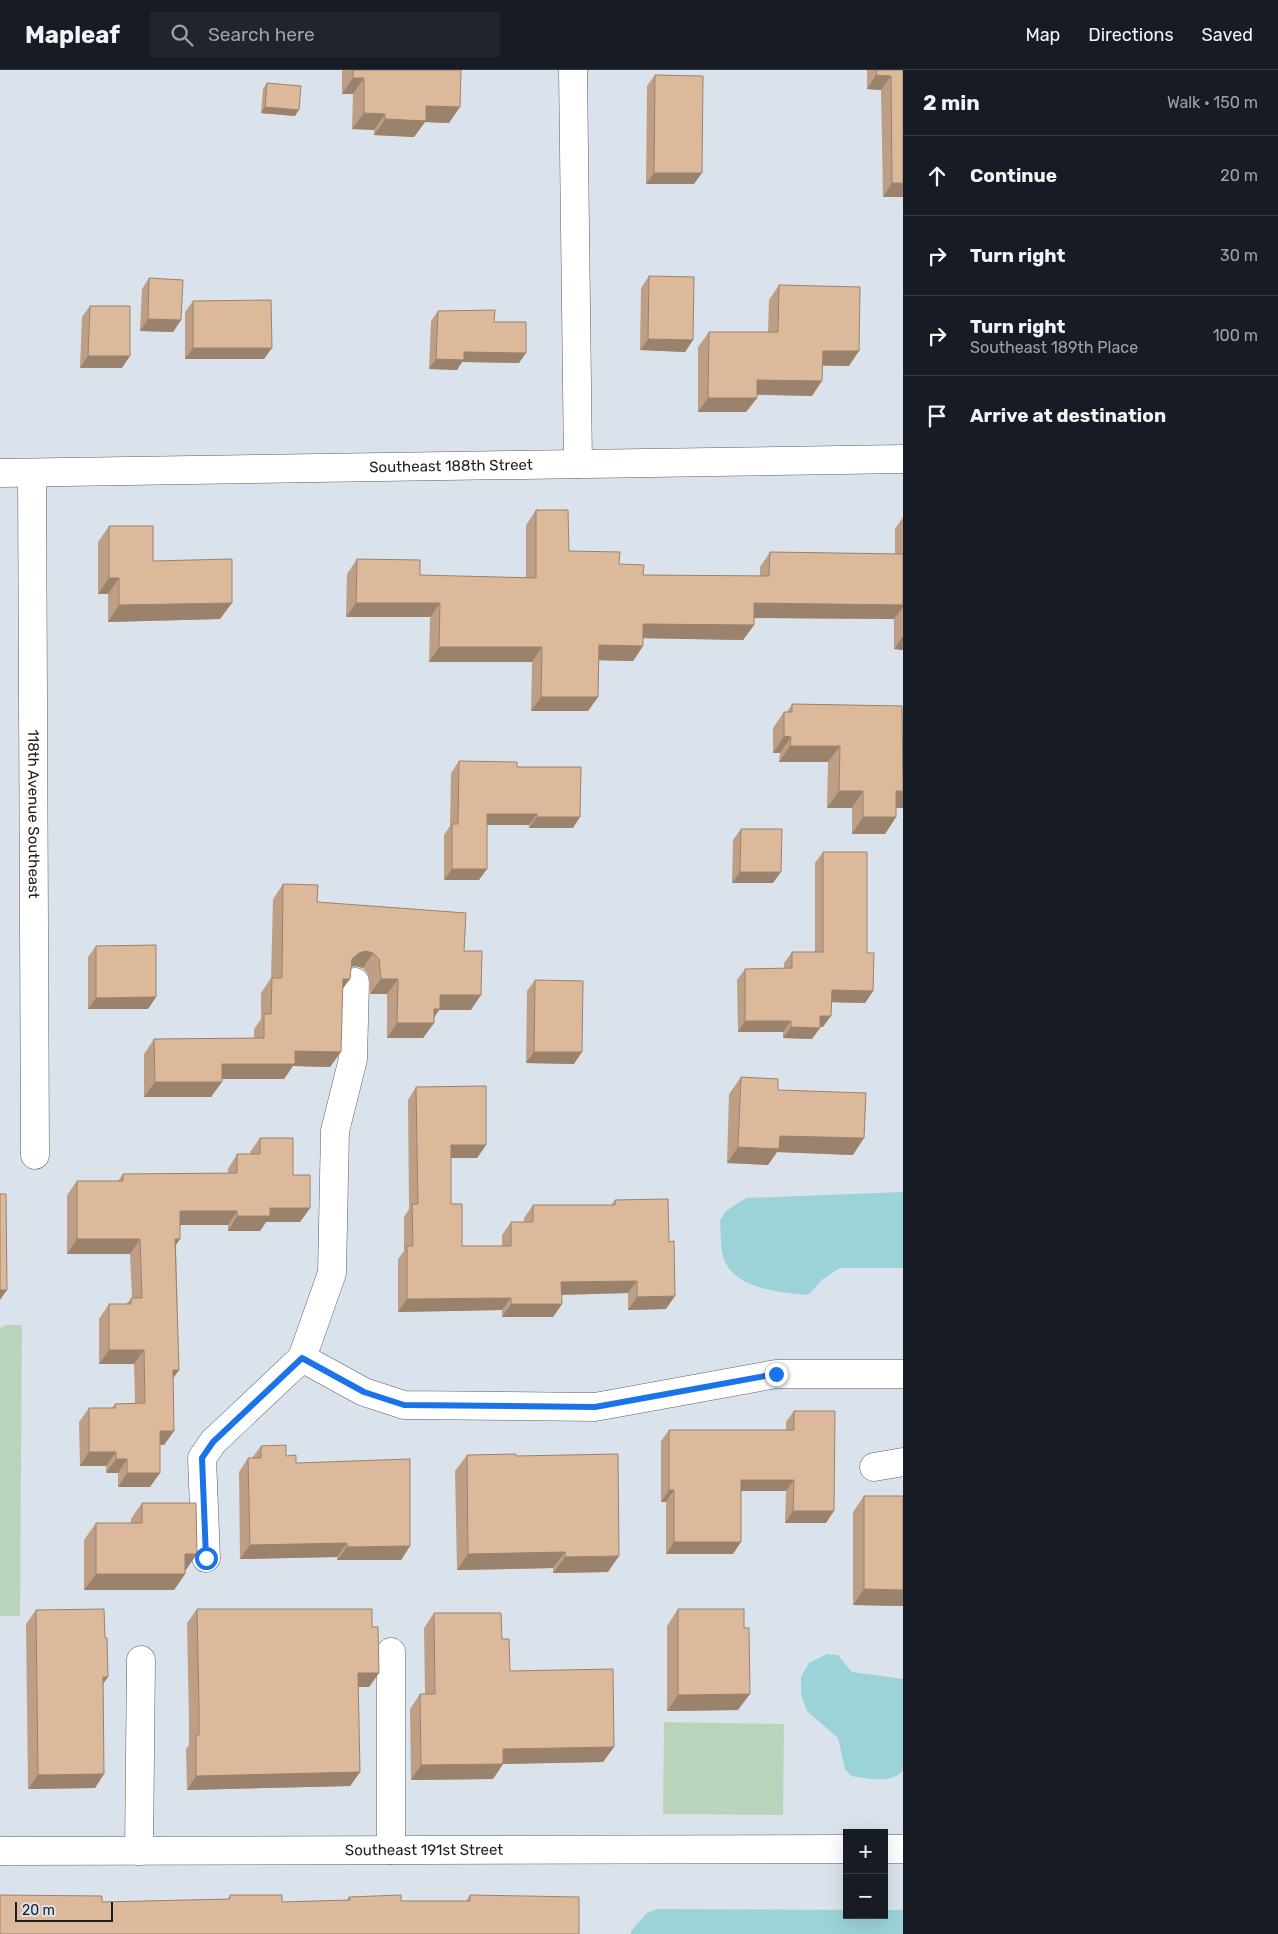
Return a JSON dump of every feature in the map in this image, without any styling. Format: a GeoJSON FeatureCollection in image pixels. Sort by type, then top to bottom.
{"type":"FeatureCollection","features":[{"type":"Feature","properties":{"kind":"street"},"geometry":{"type":"LineString","coordinates":[[573,70],[578,464]]}},
{"type":"Feature","properties":{"kind":"street","name":"Southeast 188th Street"},"geometry":{"type":"LineString","coordinates":[[0,473],[903,459]]}},
{"type":"Feature","properties":{"kind":"street","name":"118th Avenue Southeast"},"geometry":{"type":"LineString","coordinates":[[32,473],[34,1155]]}},
{"type":"Feature","properties":{"kind":"street"},"geometry":{"type":"LineString","coordinates":[[206,1558],[202,1458],[213,1442],[302,1358],[332,1272],[335,1131],[353,1059],[355,982]]}},
{"type":"Feature","properties":{"kind":"street"},"geometry":{"type":"LineString","coordinates":[[302,1358],[364,1392],[404,1405],[595,1407],[776,1374],[903,1374]]}},
{"type":"Feature","properties":{"kind":"street"},"geometry":{"type":"LineString","coordinates":[[874,1467],[903,1462]]}},
{"type":"Feature","properties":{"kind":"street"},"geometry":{"type":"LineString","coordinates":[[391,1652],[391,1850]]}},
{"type":"Feature","properties":{"kind":"street"},"geometry":{"type":"LineString","coordinates":[[139,1851],[141,1660]]}},
{"type":"Feature","properties":{"kind":"street","name":"Southeast 191st Street"},"geometry":{"type":"LineString","coordinates":[[0,1851],[843,1849]]}},
{"type":"Feature","properties":{"kind":"street"},"geometry":{"type":"LineString","coordinates":[[888,1849],[903,1849]]}},
{"type":"Feature","properties":{"kind":"green space"},"geometry":{"type":"Polygon","coordinates":[[[6,1325],[22,1325],[20,1616],[0,1616],[0,1328],[6,1325]]]}},
{"type":"Feature","properties":{"kind":"green space"},"geometry":{"type":"Polygon","coordinates":[[[664,1722],[784,1724],[783,1815],[663,1814],[664,1722]]]}},
{"type":"Feature","properties":{"kind":"water"},"geometry":{"type":"Polygon","coordinates":[[[903,1192],[903,1268],[840,1268],[823,1279],[808,1295],[773,1291],[748,1283],[729,1269],[724,1259],[721,1245],[720,1220],[726,1211],[746,1198],[903,1192]]]}},
{"type":"Feature","properties":{"kind":"water"},"geometry":{"type":"Polygon","coordinates":[[[827,1654],[838,1655],[852,1672],[903,1679],[903,1770],[898,1775],[886,1779],[851,1776],[845,1769],[838,1738],[807,1711],[801,1694],[801,1677],[809,1663],[827,1654]]]}},
{"type":"Feature","properties":{"kind":"water"},"geometry":{"type":"Polygon","coordinates":[[[658,1909],[843,1910],[843,1919],[888,1919],[888,1910],[903,1910],[903,1934],[631,1934],[631,1931],[647,1913],[658,1909]]]}},
{"type":"Feature","properties":{"kind":"building"},"geometry":{"type":"Polygon","coordinates":[[[353,70],[461,70],[460,107],[426,106],[426,121],[385,119],[385,114],[364,113],[364,78],[353,78],[353,70]]]}},
{"type":"Feature","properties":{"kind":"building"},"geometry":{"type":"Polygon","coordinates":[[[877,70],[903,70],[903,183],[892,183],[891,76],[876,75],[877,70]]]}},
{"type":"Feature","properties":{"kind":"building"},"geometry":{"type":"Polygon","coordinates":[[[655,75],[703,76],[702,173],[654,173],[655,75]]]}},
{"type":"Feature","properties":{"kind":"building"},"geometry":{"type":"Polygon","coordinates":[[[267,83],[301,86],[299,110],[265,107],[267,83]]]}},
{"type":"Feature","properties":{"kind":"building"},"geometry":{"type":"Polygon","coordinates":[[[649,276],[694,277],[693,340],[648,339],[649,276]]]}},
{"type":"Feature","properties":{"kind":"building"},"geometry":{"type":"Polygon","coordinates":[[[149,278],[183,280],[181,320],[148,319],[149,278]]]}},
{"type":"Feature","properties":{"kind":"building"},"geometry":{"type":"Polygon","coordinates":[[[779,285],[860,287],[859,351],[823,351],[822,381],[757,380],[757,398],[708,398],[709,332],[778,332],[779,285]]]}},
{"type":"Feature","properties":{"kind":"building"},"geometry":{"type":"Polygon","coordinates":[[[271,300],[272,348],[193,348],[193,301],[271,300]]]}},
{"type":"Feature","properties":{"kind":"building"},"geometry":{"type":"Polygon","coordinates":[[[90,306],[130,306],[130,356],[88,356],[90,306]]]}},
{"type":"Feature","properties":{"kind":"building"},"geometry":{"type":"Polygon","coordinates":[[[495,310],[494,322],[526,322],[526,353],[464,352],[464,360],[436,359],[438,311],[495,310]]]}},
{"type":"Feature","properties":{"kind":"building"},"geometry":{"type":"Polygon","coordinates":[[[536,510],[568,510],[569,551],[620,552],[619,564],[644,565],[643,575],[769,576],[770,552],[903,554],[903,605],[754,603],[754,625],[643,624],[643,646],[599,645],[598,697],[541,697],[542,647],[439,647],[440,603],[356,603],[357,559],[420,560],[420,575],[536,578],[536,510]]]}},
{"type":"Feature","properties":{"kind":"building"},"geometry":{"type":"Polygon","coordinates":[[[109,526],[153,526],[153,561],[232,559],[232,603],[119,605],[119,578],[109,578],[109,526]]]}},
{"type":"Feature","properties":{"kind":"building"},"geometry":{"type":"Polygon","coordinates":[[[792,704],[902,706],[903,791],[896,791],[896,817],[863,817],[863,791],[839,791],[840,746],[790,746],[791,737],[784,736],[784,712],[792,712],[792,704]]]}},
{"type":"Feature","properties":{"kind":"building"},"geometry":{"type":"Polygon","coordinates":[[[459,761],[517,762],[517,767],[581,767],[580,817],[537,817],[537,814],[487,814],[487,869],[452,869],[452,824],[458,824],[459,761]]]}},
{"type":"Feature","properties":{"kind":"building"},"geometry":{"type":"Polygon","coordinates":[[[741,829],[782,829],[781,872],[740,872],[741,829]]]}},
{"type":"Feature","properties":{"kind":"building"},"geometry":{"type":"Polygon","coordinates":[[[823,852],[867,852],[867,953],[874,953],[873,991],[832,990],[831,1016],[820,1016],[820,1028],[791,1027],[791,1021],[745,1021],[745,969],[792,968],[792,952],[823,952],[823,852]]]}},
{"type":"Feature","properties":{"kind":"building"},"geometry":{"type":"Polygon","coordinates":[[[283,884],[318,885],[317,902],[466,913],[464,951],[482,951],[481,995],[440,995],[440,1009],[434,1009],[434,1023],[397,1023],[398,979],[381,979],[379,959],[373,953],[366,951],[359,953],[352,959],[350,979],[343,979],[341,1052],[295,1051],[295,1064],[222,1064],[222,1082],[155,1082],[154,1039],[264,1038],[264,1014],[271,1014],[272,978],[282,978],[283,884]]]}},
{"type":"Feature","properties":{"kind":"building"},"geometry":{"type":"Polygon","coordinates":[[[156,945],[156,997],[96,998],[96,946],[156,945]]]}},
{"type":"Feature","properties":{"kind":"building"},"geometry":{"type":"Polygon","coordinates":[[[535,980],[583,981],[582,1052],[534,1052],[535,980]]]}},
{"type":"Feature","properties":{"kind":"building"},"geometry":{"type":"Polygon","coordinates":[[[741,1077],[778,1079],[778,1090],[866,1093],[864,1138],[780,1136],[779,1149],[738,1147],[741,1077]]]}},
{"type":"Feature","properties":{"kind":"building"},"geometry":{"type":"Polygon","coordinates":[[[486,1086],[486,1145],[451,1145],[451,1204],[462,1204],[462,1246],[511,1246],[511,1222],[533,1222],[533,1205],[615,1205],[615,1200],[668,1199],[669,1242],[674,1241],[675,1296],[637,1297],[637,1281],[561,1282],[562,1304],[511,1304],[511,1298],[407,1299],[407,1246],[413,1246],[412,1204],[418,1204],[416,1087],[486,1086]]]}},
{"type":"Feature","properties":{"kind":"building"},"geometry":{"type":"Polygon","coordinates":[[[260,1138],[293,1138],[293,1175],[310,1175],[310,1208],[270,1208],[270,1216],[237,1216],[237,1211],[180,1211],[180,1239],[175,1239],[179,1370],[173,1370],[174,1431],[160,1431],[160,1473],[127,1473],[127,1459],[116,1459],[116,1452],[89,1452],[89,1408],[115,1408],[115,1404],[145,1403],[144,1350],[109,1350],[109,1304],[131,1304],[131,1298],[142,1298],[140,1239],[77,1239],[77,1181],[123,1181],[123,1174],[237,1173],[237,1154],[260,1154],[260,1138]]]}},
{"type":"Feature","properties":{"kind":"building"},"geometry":{"type":"Polygon","coordinates":[[[0,1194],[6,1194],[7,1290],[0,1290],[0,1194]]]}},
{"type":"Feature","properties":{"kind":"building"},"geometry":{"type":"Polygon","coordinates":[[[794,1411],[835,1411],[834,1511],[793,1511],[794,1480],[741,1480],[741,1542],[674,1542],[674,1490],[669,1490],[669,1430],[794,1430],[794,1411]]]}},
{"type":"Feature","properties":{"kind":"building"},"geometry":{"type":"Polygon","coordinates":[[[286,1445],[286,1456],[296,1455],[296,1463],[410,1459],[410,1546],[347,1547],[347,1543],[250,1545],[248,1458],[261,1458],[261,1446],[286,1445]]]}},
{"type":"Feature","properties":{"kind":"building"},"geometry":{"type":"Polygon","coordinates":[[[516,1454],[516,1456],[618,1454],[619,1556],[565,1557],[565,1552],[468,1554],[467,1455],[516,1454]]]}},
{"type":"Feature","properties":{"kind":"building"},"geometry":{"type":"Polygon","coordinates":[[[864,1496],[903,1496],[903,1590],[864,1589],[864,1496]]]}},
{"type":"Feature","properties":{"kind":"building"},"geometry":{"type":"Polygon","coordinates":[[[142,1503],[196,1503],[197,1554],[185,1554],[185,1574],[96,1574],[96,1523],[142,1523],[142,1503]]]}},
{"type":"Feature","properties":{"kind":"building"},"geometry":{"type":"Polygon","coordinates":[[[104,1609],[108,1677],[103,1677],[104,1774],[38,1775],[36,1610],[104,1609]]]}},
{"type":"Feature","properties":{"kind":"building"},"geometry":{"type":"Polygon","coordinates":[[[197,1609],[372,1609],[372,1627],[378,1627],[379,1673],[358,1673],[360,1772],[196,1776],[196,1735],[199,1735],[197,1609]]]}},
{"type":"Feature","properties":{"kind":"building"},"geometry":{"type":"Polygon","coordinates":[[[678,1609],[744,1609],[744,1628],[749,1628],[750,1694],[678,1695],[678,1609]]]}},
{"type":"Feature","properties":{"kind":"building"},"geometry":{"type":"Polygon","coordinates":[[[434,1613],[501,1613],[502,1639],[509,1639],[510,1671],[613,1669],[614,1747],[503,1749],[503,1764],[421,1765],[420,1694],[435,1694],[434,1613]]]}},
{"type":"Feature","properties":{"kind":"building"},"geometry":{"type":"Polygon","coordinates":[[[0,1895],[102,1896],[102,1902],[230,1899],[230,1895],[282,1895],[282,1902],[350,1900],[349,1897],[401,1895],[401,1901],[470,1901],[470,1895],[579,1897],[579,1934],[0,1934],[0,1895]]]}},
{"type":"Feature","properties":{"kind":"route"},"geometry":{"type":"LineString","coordinates":[[206,1558],[202,1458],[213,1442],[302,1358],[364,1392],[404,1405],[595,1407],[776,1374]]}}]}
